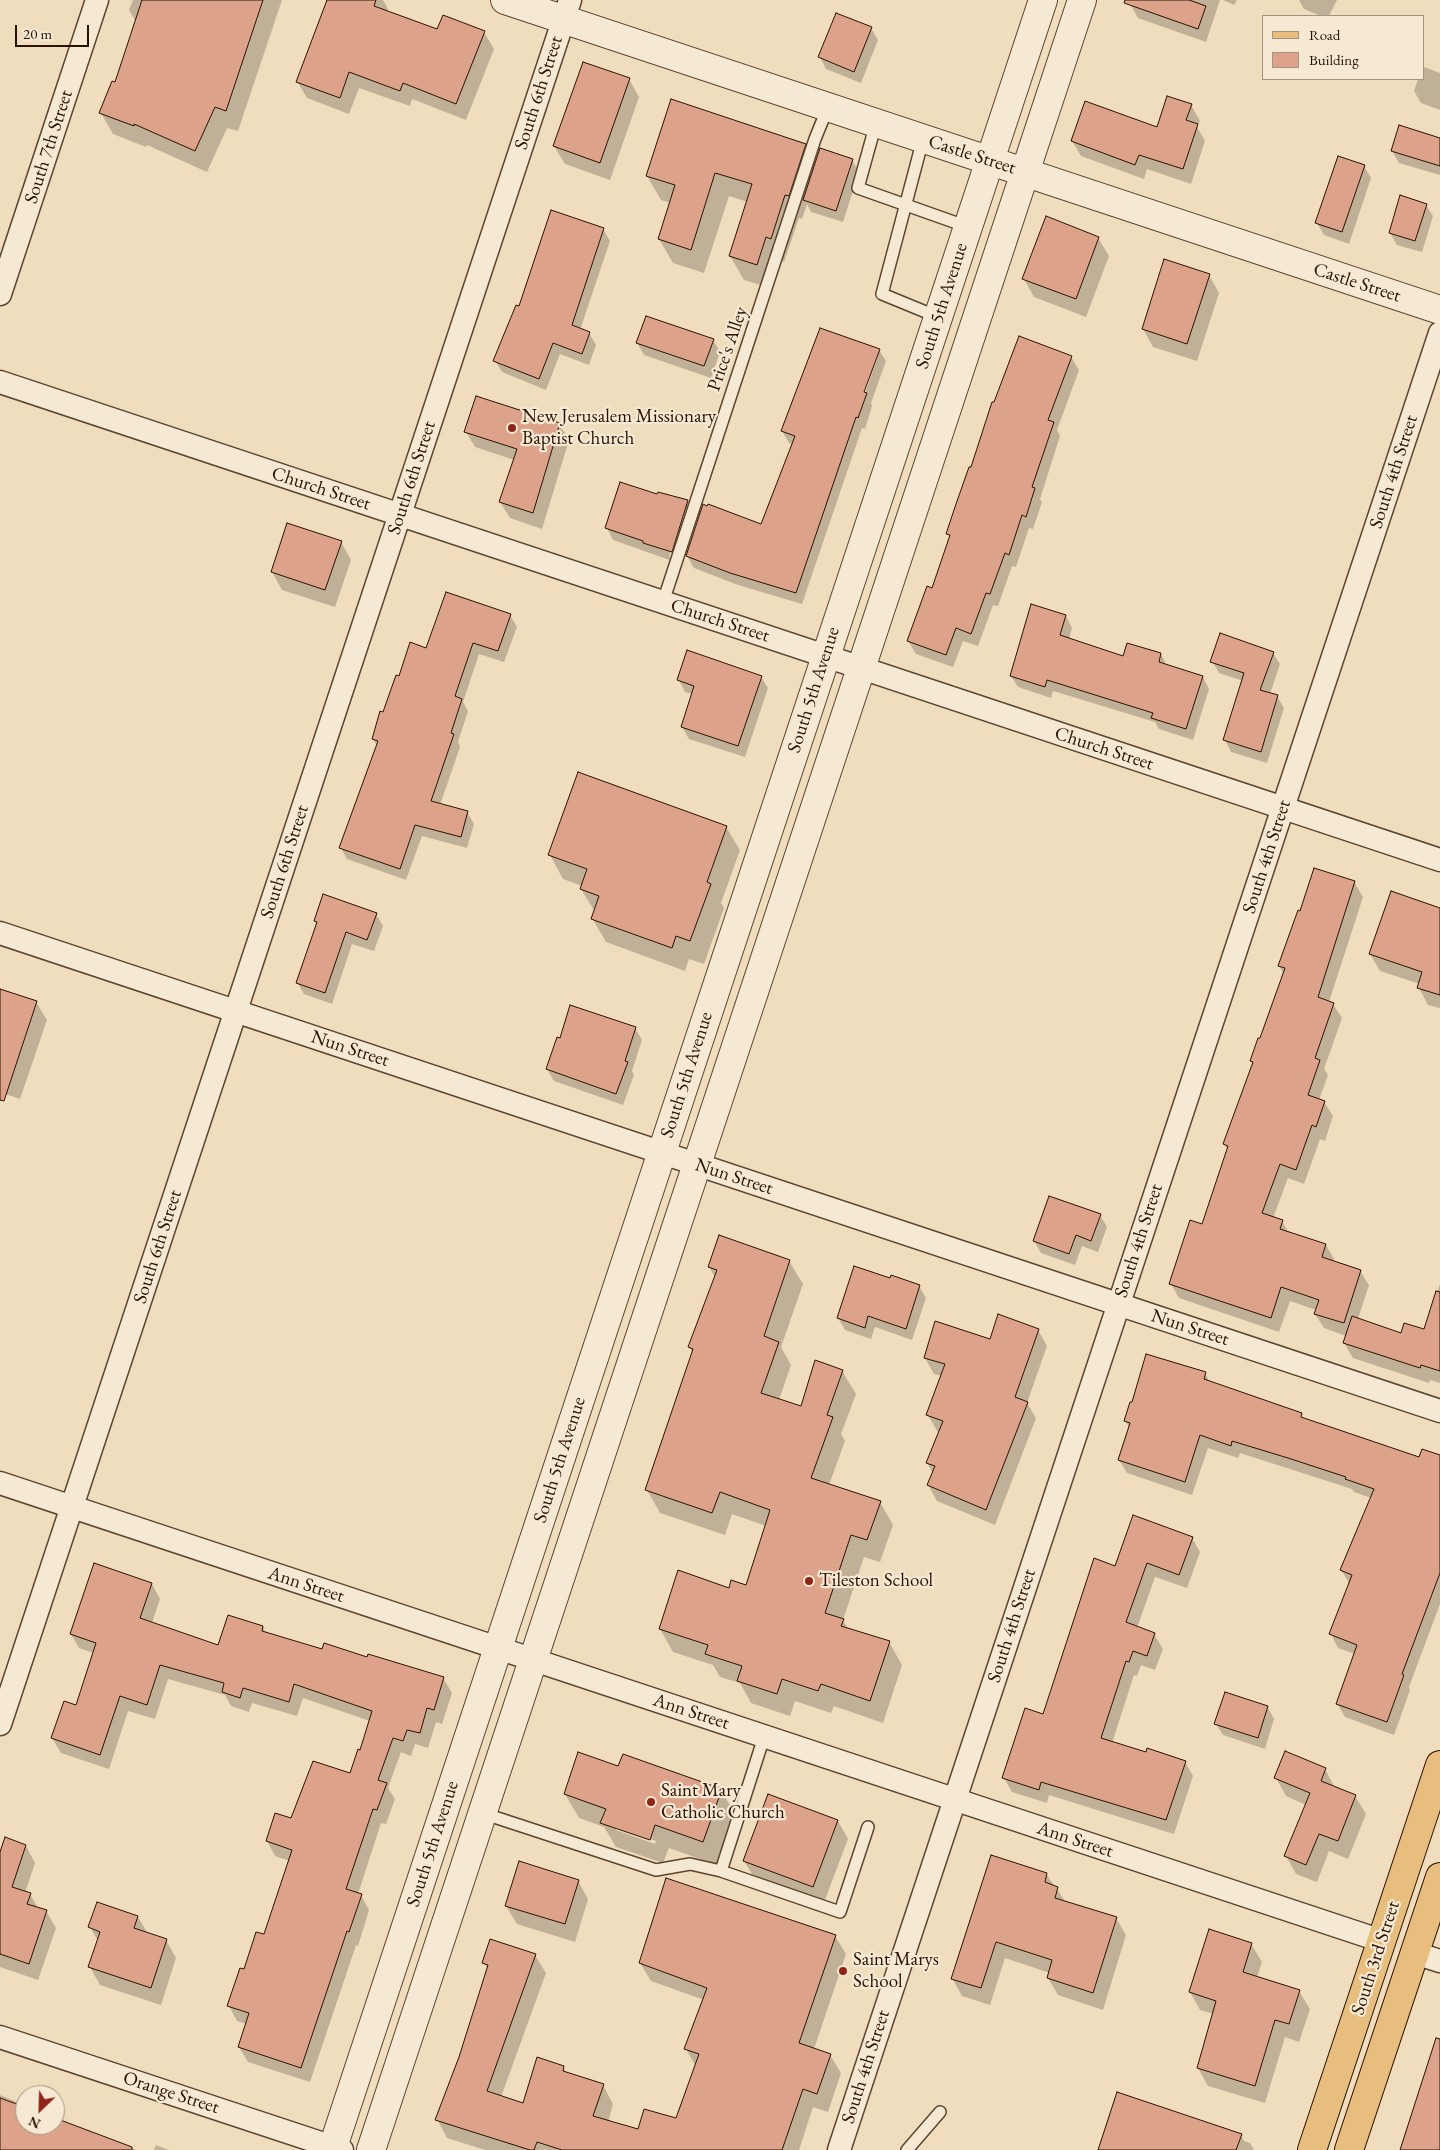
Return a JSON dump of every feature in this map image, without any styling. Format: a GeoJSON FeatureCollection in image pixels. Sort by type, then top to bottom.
{"type":"FeatureCollection","features":[{"type":"Feature","properties":{"kind":"main road","name":"South 3rd Street"},"geometry":{"type":"LineString","coordinates":[[1312,2150],[1440,1765]]}},
{"type":"Feature","properties":{"kind":"main road","name":"South 3rd Street"},"geometry":{"type":"LineString","coordinates":[[1349,2150],[1427,1957],[1440,1876]]}},
{"type":"Feature","properties":{"kind":"street","name":"South 7th Street"},"geometry":{"type":"LineString","coordinates":[[0,294],[97,0]]}},
{"type":"Feature","properties":{"kind":"street","name":"Castle Street"},"geometry":{"type":"LineString","coordinates":[[505,0],[567,10],[828,107],[1440,310]]}},
{"type":"Feature","properties":{"kind":"street","name":"South 5th Avenue"},"geometry":{"type":"LineString","coordinates":[[336,2149],[498,1648],[1043,0]]}},
{"type":"Feature","properties":{"kind":"street","name":"South 5th Avenue"},"geometry":{"type":"LineString","coordinates":[[371,2150],[1082,0]]}},
{"type":"Feature","properties":{"kind":"street","name":"South 6th Street"},"geometry":{"type":"LineString","coordinates":[[0,1724],[567,10]]}},
{"type":"Feature","properties":{"kind":"street","name":"South 4th Street"},"geometry":{"type":"LineString","coordinates":[[839,2150],[1440,333]]}},
{"type":"Feature","properties":{"kind":"street","name":"Church Street"},"geometry":{"type":"LineString","coordinates":[[0,382],[1440,860]]}},
{"type":"Feature","properties":{"kind":"street","name":"Nun Street"},"geometry":{"type":"LineString","coordinates":[[0,933],[1440,1411]]}},
{"type":"Feature","properties":{"kind":"street","name":"Ann Street"},"geometry":{"type":"LineString","coordinates":[[0,1483],[1382,1942]]}},
{"type":"Feature","properties":{"kind":"street","name":"Orange Street"},"geometry":{"type":"LineString","coordinates":[[0,2037],[336,2149]]}},
{"type":"Feature","properties":{"kind":"lane","name":"Price's Alley"},"geometry":{"type":"LineString","coordinates":[[663,602],[815,139],[828,107]]}},
{"type":"Feature","properties":{"kind":"lane"},"geometry":{"type":"LineString","coordinates":[[876,123],[858,188],[968,227]]}},
{"type":"Feature","properties":{"kind":"lane"},"geometry":{"type":"LineString","coordinates":[[923,139],[882,294],[938,317]]}},
{"type":"Feature","properties":{"kind":"lane"},"geometry":{"type":"LineString","coordinates":[[721,1871],[764,1737]]}},
{"type":"Feature","properties":{"kind":"lane"},"geometry":{"type":"LineString","coordinates":[[482,1813],[656,1870],[690,1864],[721,1871],[840,1912],[868,1827]]}},
{"type":"Feature","properties":{"kind":"lane"},"geometry":{"type":"LineString","coordinates":[[907,2150],[940,2112]]}},
{"type":"Feature","properties":{"kind":"building"},"geometry":{"type":"Polygon","coordinates":[[[142,0],[263,0],[226,111],[215,107],[195,151],[134,124],[134,126],[99,113],[112,81],[115,82],[142,0]]]}},
{"type":"Feature","properties":{"kind":"building"},"geometry":{"type":"Polygon","coordinates":[[[327,0],[376,0],[374,6],[437,29],[443,15],[485,31],[456,104],[403,83],[400,91],[349,72],[340,98],[296,82],[327,0]]]}},
{"type":"Feature","properties":{"kind":"building"},"geometry":{"type":"Polygon","coordinates":[[[1125,0],[1189,0],[1206,6],[1198,29],[1124,3],[1125,0]]]}},
{"type":"Feature","properties":{"kind":"building"},"geometry":{"type":"Polygon","coordinates":[[[836,13],[872,27],[854,72],[818,57],[836,13]]]}},
{"type":"Feature","properties":{"kind":"building"},"geometry":{"type":"Polygon","coordinates":[[[583,62],[630,78],[600,163],[553,146],[583,62]]]}},
{"type":"Feature","properties":{"kind":"building"},"geometry":{"type":"Polygon","coordinates":[[[1167,96],[1192,104],[1186,120],[1198,124],[1183,169],[1139,155],[1135,165],[1071,141],[1085,101],[1157,127],[1167,96]]]}},
{"type":"Feature","properties":{"kind":"building"},"geometry":{"type":"Polygon","coordinates":[[[671,99],[806,144],[789,196],[785,195],[771,239],[766,237],[757,265],[729,256],[752,184],[715,173],[691,250],[658,239],[675,185],[646,176],[671,99]]]}},
{"type":"Feature","properties":{"kind":"building"},"geometry":{"type":"Polygon","coordinates":[[[1399,125],[1440,138],[1440,166],[1391,151],[1399,125]]]}},
{"type":"Feature","properties":{"kind":"building"},"geometry":{"type":"Polygon","coordinates":[[[820,148],[853,159],[836,211],[803,200],[820,148]]]}},
{"type":"Feature","properties":{"kind":"building"},"geometry":{"type":"Polygon","coordinates":[[[1338,156],[1365,165],[1342,232],[1315,223],[1338,156]]]}},
{"type":"Feature","properties":{"kind":"building"},"geometry":{"type":"Polygon","coordinates":[[[1400,195],[1427,204],[1415,241],[1389,233],[1400,195]]]}},
{"type":"Feature","properties":{"kind":"building"},"geometry":{"type":"Polygon","coordinates":[[[551,210],[604,228],[572,325],[590,332],[582,354],[553,343],[539,379],[493,361],[516,305],[519,306],[551,210]]]}},
{"type":"Feature","properties":{"kind":"building"},"geometry":{"type":"Polygon","coordinates":[[[1046,216],[1099,237],[1076,299],[1022,279],[1046,216]]]}},
{"type":"Feature","properties":{"kind":"building"},"geometry":{"type":"Polygon","coordinates":[[[1164,259],[1210,274],[1187,344],[1142,329],[1164,259]]]}},
{"type":"Feature","properties":{"kind":"building"},"geometry":{"type":"Polygon","coordinates":[[[646,316],[714,339],[704,366],[636,343],[646,316]]]}},
{"type":"Feature","properties":{"kind":"building"},"geometry":{"type":"Polygon","coordinates":[[[820,328],[880,349],[864,392],[867,393],[858,418],[856,417],[796,593],[730,573],[686,556],[703,504],[707,506],[708,504],[761,524],[795,436],[781,431],[820,328]]]}},
{"type":"Feature","properties":{"kind":"building"},"geometry":{"type":"Polygon","coordinates":[[[1019,336],[1072,356],[1048,420],[1054,422],[1032,487],[1035,488],[1026,517],[1022,515],[1009,555],[1005,553],[990,594],[986,593],[971,634],[956,628],[946,655],[907,641],[927,586],[932,588],[950,535],[946,534],[956,504],[969,467],[971,467],[992,402],[994,402],[1019,336]]]}},
{"type":"Feature","properties":{"kind":"building","name":"New Jerusalem Missionary Baptist Church"},"geometry":{"type":"Polygon","coordinates":[[[476,396],[560,423],[533,513],[499,502],[517,449],[464,432],[476,396]]]}},
{"type":"Feature","properties":{"kind":"building"},"geometry":{"type":"Polygon","coordinates":[[[620,482],[657,494],[658,492],[688,500],[672,552],[605,528],[620,482]]]}},
{"type":"Feature","properties":{"kind":"building"},"geometry":{"type":"Polygon","coordinates":[[[287,523],[342,541],[325,590],[271,572],[287,523]]]}},
{"type":"Feature","properties":{"kind":"building"},"geometry":{"type":"Polygon","coordinates":[[[446,592],[511,614],[498,651],[473,643],[455,696],[462,699],[451,733],[454,734],[431,801],[468,811],[461,837],[415,825],[400,869],[339,848],[378,741],[372,739],[380,711],[383,712],[396,675],[399,676],[410,642],[426,648],[446,592]]]}},
{"type":"Feature","properties":{"kind":"building"},"geometry":{"type":"Polygon","coordinates":[[[1031,604],[1066,615],[1060,635],[1123,656],[1127,643],[1161,653],[1159,662],[1203,676],[1186,729],[1151,718],[1153,713],[1047,680],[1045,687],[1010,676],[1031,604]]]}},
{"type":"Feature","properties":{"kind":"building"},"geometry":{"type":"Polygon","coordinates":[[[1220,633],[1274,652],[1260,690],[1278,695],[1261,752],[1223,740],[1244,673],[1210,662],[1220,633]]]}},
{"type":"Feature","properties":{"kind":"building"},"geometry":{"type":"Polygon","coordinates":[[[687,650],[762,676],[738,746],[681,727],[694,686],[677,680],[687,650]]]}},
{"type":"Feature","properties":{"kind":"building"},"geometry":{"type":"Polygon","coordinates":[[[578,772],[727,826],[707,882],[711,884],[690,941],[676,936],[672,948],[591,919],[599,896],[580,889],[587,869],[548,855],[578,772]]]}},
{"type":"Feature","properties":{"kind":"building"},"geometry":{"type":"Polygon","coordinates":[[[1314,868],[1355,881],[1318,997],[1334,1003],[1315,1058],[1320,1060],[1308,1095],[1325,1101],[1316,1127],[1312,1125],[1296,1170],[1280,1164],[1262,1213],[1283,1220],[1280,1229],[1326,1244],[1322,1257],[1361,1270],[1344,1323],[1314,1314],[1319,1300],[1281,1287],[1271,1318],[1169,1284],[1190,1220],[1202,1224],[1228,1146],[1223,1144],[1253,1062],[1250,1061],[1258,1038],[1260,1038],[1285,968],[1278,966],[1298,910],[1300,911],[1314,868]]]}},
{"type":"Feature","properties":{"kind":"building"},"geometry":{"type":"Polygon","coordinates":[[[1391,891],[1440,908],[1440,995],[1417,988],[1422,972],[1369,954],[1391,891]]]}},
{"type":"Feature","properties":{"kind":"building"},"geometry":{"type":"Polygon","coordinates":[[[323,894],[377,913],[367,940],[346,932],[325,993],[296,983],[317,922],[314,921],[323,894]]]}},
{"type":"Feature","properties":{"kind":"building"},"geometry":{"type":"Polygon","coordinates":[[[0,989],[37,1001],[4,1101],[0,1100],[0,989]]]}},
{"type":"Feature","properties":{"kind":"building"},"geometry":{"type":"Polygon","coordinates":[[[570,1005],[636,1027],[625,1061],[628,1062],[616,1094],[546,1069],[557,1037],[560,1038],[570,1005]]]}},
{"type":"Feature","properties":{"kind":"building"},"geometry":{"type":"Polygon","coordinates":[[[1049,1196],[1101,1214],[1091,1241],[1076,1235],[1069,1254],[1033,1241],[1049,1196]]]}},
{"type":"Feature","properties":{"kind":"building"},"geometry":{"type":"Polygon","coordinates":[[[719,1235],[790,1260],[764,1336],[779,1342],[761,1393],[801,1406],[815,1360],[843,1370],[827,1415],[833,1417],[811,1478],[881,1501],[867,1540],[851,1535],[825,1613],[844,1619],[841,1626],[890,1641],[870,1701],[821,1684],[818,1691],[782,1679],[777,1694],[737,1681],[742,1666],[705,1654],[708,1645],[659,1629],[678,1570],[729,1588],[731,1580],[746,1585],[770,1510],[720,1492],[712,1513],[645,1490],[693,1349],[688,1347],[717,1270],[708,1267],[719,1235]]]}},
{"type":"Feature","properties":{"kind":"building"},"geometry":{"type":"Polygon","coordinates":[[[854,1266],[890,1278],[891,1275],[920,1285],[906,1329],[868,1316],[865,1328],[837,1318],[854,1266]]]}},
{"type":"Feature","properties":{"kind":"building"},"geometry":{"type":"Polygon","coordinates":[[[1436,1291],[1440,1292],[1440,1371],[1421,1365],[1420,1368],[1343,1343],[1352,1316],[1401,1333],[1404,1323],[1424,1329],[1436,1291]]]}},
{"type":"Feature","properties":{"kind":"building"},"geometry":{"type":"Polygon","coordinates":[[[998,1314],[1039,1329],[1015,1397],[1028,1402],[986,1510],[927,1485],[935,1466],[926,1463],[943,1421],[926,1415],[945,1364],[924,1358],[935,1321],[990,1339],[998,1314]]]}},
{"type":"Feature","properties":{"kind":"building"},"geometry":{"type":"Polygon","coordinates":[[[1146,1354],[1206,1372],[1204,1379],[1302,1413],[1301,1417],[1419,1457],[1422,1449],[1440,1455],[1440,1573],[1402,1674],[1404,1675],[1387,1722],[1336,1704],[1357,1645],[1329,1634],[1352,1575],[1340,1570],[1374,1489],[1345,1479],[1346,1477],[1288,1458],[1232,1441],[1231,1446],[1200,1435],[1185,1482],[1118,1460],[1130,1423],[1124,1421],[1130,1402],[1132,1402],[1146,1354]]]}},
{"type":"Feature","properties":{"kind":"building"},"geometry":{"type":"Polygon","coordinates":[[[1133,1515],[1193,1537],[1179,1575],[1147,1563],[1126,1622],[1155,1633],[1147,1656],[1133,1651],[1129,1662],[1126,1661],[1101,1738],[1146,1752],[1147,1748],[1186,1761],[1166,1820],[1041,1782],[1039,1790],[1002,1778],[1025,1708],[1043,1714],[1094,1558],[1115,1566],[1133,1515]]]}},
{"type":"Feature","properties":{"kind":"building"},"geometry":{"type":"Polygon","coordinates":[[[94,1563],[152,1583],[140,1618],[218,1645],[228,1615],[263,1626],[262,1631],[322,1649],[324,1643],[367,1657],[368,1654],[444,1677],[434,1710],[427,1708],[420,1733],[407,1730],[403,1741],[393,1738],[378,1780],[387,1783],[377,1810],[373,1809],[346,1889],[362,1894],[349,1932],[347,1931],[301,2068],[238,2047],[249,2013],[227,2006],[240,1968],[244,1969],[256,1932],[264,1934],[292,1850],[266,1841],[275,1813],[291,1818],[313,1761],[350,1773],[358,1749],[360,1750],[372,1711],[294,1684],[289,1702],[243,1688],[240,1698],[222,1692],[224,1683],[160,1665],[147,1705],[120,1696],[100,1755],[51,1738],[64,1701],[76,1705],[96,1643],[70,1634],[94,1563]]]}},
{"type":"Feature","properties":{"kind":"building"},"geometry":{"type":"Polygon","coordinates":[[[1225,1692],[1268,1706],[1258,1738],[1214,1724],[1225,1692]]]}},
{"type":"Feature","properties":{"kind":"building"},"geometry":{"type":"Polygon","coordinates":[[[1285,1751],[1326,1768],[1321,1781],[1356,1795],[1338,1841],[1319,1834],[1306,1865],[1284,1856],[1310,1793],[1274,1778],[1285,1751]]]}},
{"type":"Feature","properties":{"kind":"building","name":"Saint Mary Catholic Church"},"geometry":{"type":"Polygon","coordinates":[[[578,1752],[618,1766],[623,1754],[722,1789],[703,1842],[655,1825],[650,1840],[600,1823],[606,1809],[564,1794],[578,1752]]]}},
{"type":"Feature","properties":{"kind":"building"},"geometry":{"type":"Polygon","coordinates":[[[768,1794],[838,1820],[813,1887],[743,1861],[768,1794]]]}},
{"type":"Feature","properties":{"kind":"building"},"geometry":{"type":"Polygon","coordinates":[[[5,1837],[26,1845],[12,1887],[31,1893],[27,1904],[47,1910],[29,1964],[0,1954],[0,1852],[5,1837]]]}},
{"type":"Feature","properties":{"kind":"building"},"geometry":{"type":"Polygon","coordinates":[[[991,1855],[1047,1873],[1045,1882],[1058,1887],[1055,1898],[1117,1917],[1093,1993],[1047,1978],[1052,1960],[996,1942],[981,1988],[951,1979],[991,1855]]]}},
{"type":"Feature","properties":{"kind":"building"},"geometry":{"type":"Polygon","coordinates":[[[519,1861],[579,1880],[565,1924],[505,1906],[519,1861]]]}},
{"type":"Feature","properties":{"kind":"building"},"geometry":{"type":"Polygon","coordinates":[[[666,1878],[836,1935],[799,2043],[831,2054],[817,2094],[803,2089],[782,2150],[562,2150],[537,2142],[534,2150],[530,2150],[435,2120],[459,2057],[488,1965],[482,1963],[490,1939],[536,1954],[487,2091],[523,2103],[537,2057],[564,2066],[563,2071],[604,2084],[593,2116],[638,2129],[644,2109],[676,2118],[699,2054],[684,2049],[707,1988],[639,1963],[666,1878]]]}},
{"type":"Feature","properties":{"kind":"building"},"geometry":{"type":"Polygon","coordinates":[[[97,1902],[138,1916],[134,1928],[167,1939],[151,1988],[88,1967],[100,1932],[88,1927],[97,1902]]]}},
{"type":"Feature","properties":{"kind":"building"},"geometry":{"type":"Polygon","coordinates":[[[1209,1929],[1252,1943],[1243,1972],[1300,1990],[1289,2024],[1275,2020],[1255,2086],[1197,2068],[1216,2001],[1189,1992],[1209,1929]]]}},
{"type":"Feature","properties":{"kind":"building"},"geometry":{"type":"Polygon","coordinates":[[[1436,2038],[1440,2039],[1440,2150],[1400,2150],[1436,2038]]]}},
{"type":"Feature","properties":{"kind":"building"},"geometry":{"type":"Polygon","coordinates":[[[1117,2092],[1242,2134],[1236,2150],[1098,2150],[1117,2092]]]}},
{"type":"Feature","properties":{"kind":"building"},"geometry":{"type":"Polygon","coordinates":[[[0,2098],[15,2103],[15,2135],[65,2135],[65,2122],[132,2147],[132,2150],[0,2150],[0,2098]]]}},
{"type":"Feature","properties":{"kind":"place","name":"New Jerusalem Missionary Baptist Church"},"geometry":{"type":"Point","coordinates":[512,428]}},
{"type":"Feature","properties":{"kind":"place","name":"Tileston School"},"geometry":{"type":"Point","coordinates":[809,1581]}},
{"type":"Feature","properties":{"kind":"place","name":"Saint Mary Catholic Church"},"geometry":{"type":"Point","coordinates":[651,1802]}},
{"type":"Feature","properties":{"kind":"place","name":"Saint Marys School"},"geometry":{"type":"Point","coordinates":[843,1971]}}]}
